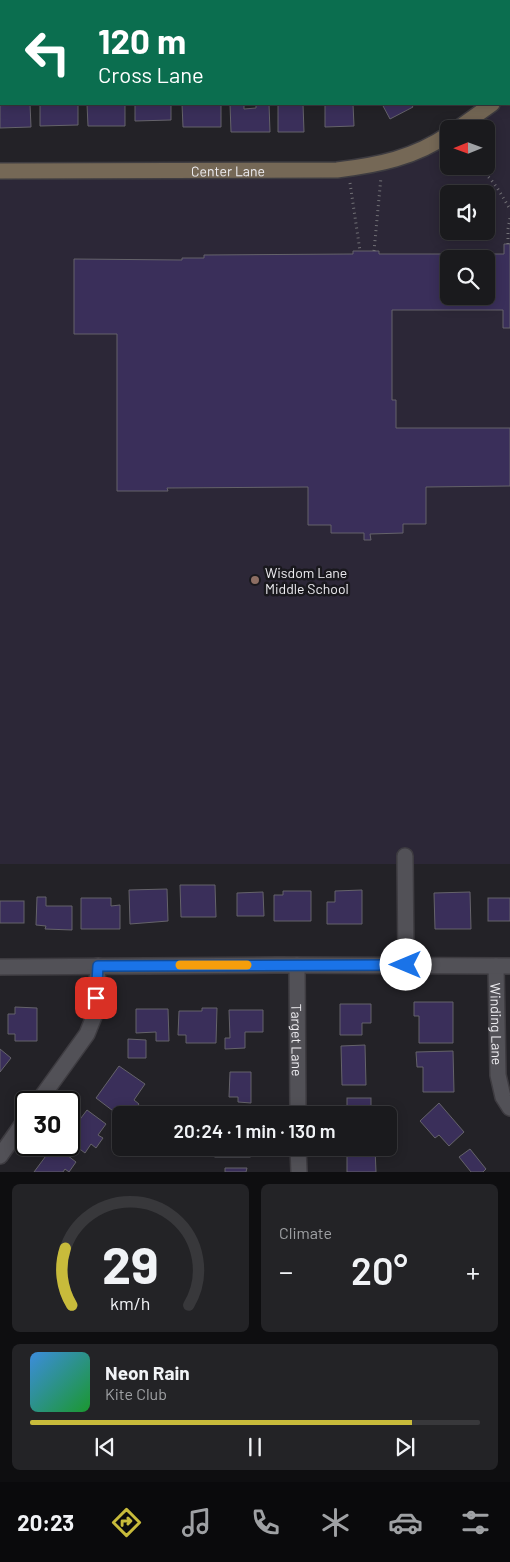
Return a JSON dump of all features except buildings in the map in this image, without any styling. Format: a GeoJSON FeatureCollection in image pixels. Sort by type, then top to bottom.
{"type":"FeatureCollection","features":[{"type":"Feature","properties":{"kind":"street"},"geometry":{"type":"LineString","coordinates":[[470,120],[491,105]]}},
{"type":"Feature","properties":{"kind":"street","name":"Center Lane"},"geometry":{"type":"LineString","coordinates":[[0,172],[337,170],[404,158],[440,139]]}},
{"type":"Feature","properties":{"kind":"street"},"geometry":{"type":"LineString","coordinates":[[404,856],[406,965]]}},
{"type":"Feature","properties":{"kind":"street","name":"Target Lane"},"geometry":{"type":"LineString","coordinates":[[298,965],[298,1106]]}},
{"type":"Feature","properties":{"kind":"street"},"geometry":{"type":"LineString","coordinates":[[46,1091],[87,1034],[95,1014],[98,966]]}},
{"type":"Feature","properties":{"kind":"street"},"geometry":{"type":"LineString","coordinates":[[0,967],[503,966]]}},
{"type":"Feature","properties":{"kind":"street","name":"Winding Lane"},"geometry":{"type":"LineString","coordinates":[[503,966],[498,1075],[504,1097],[510,1108]]}},
{"type":"Feature","properties":{"kind":"street"},"geometry":{"type":"LineString","coordinates":[[0,1156],[15,1135]]}},
{"type":"Feature","properties":{"kind":"street"},"geometry":{"type":"LineString","coordinates":[[298,1156],[299,1172]]}},
{"type":"Feature","properties":{"kind":"path"},"geometry":{"type":"LineString","coordinates":[[374,251],[382,163]]}},
{"type":"Feature","properties":{"kind":"path"},"geometry":{"type":"LineString","coordinates":[[348,169],[360,251]]}},
{"type":"Feature","properties":{"kind":"path"},"geometry":{"type":"LineString","coordinates":[[485,175],[494,183],[510,210]]}},
{"type":"Feature","properties":{"kind":"path"},"geometry":{"type":"LineString","coordinates":[[508,244],[510,218]]}},
{"type":"Feature","properties":{"kind":"shaded area","name":"Wisdom Lane Middle School"},"geometry":{"type":"Polygon","coordinates":[[[488,105],[510,105],[510,864],[0,864],[0,171],[336,170],[403,158],[440,136],[440,175],[495,175],[495,120],[466,120],[488,105]]]}},
{"type":"Feature","properties":{"kind":"slow traffic"},"geometry":{"type":"LineString","coordinates":[[180,965],[247,965]]}},
{"type":"Feature","properties":{"kind":"place","name":"Wisdom Lane Middle School"},"geometry":{"type":"Point","coordinates":[255,580]}},
{"type":"Feature","properties":{"kind":"route"},"geometry":{"type":"LineString","coordinates":[[96,998],[98,966],[406,965]]}}]}
